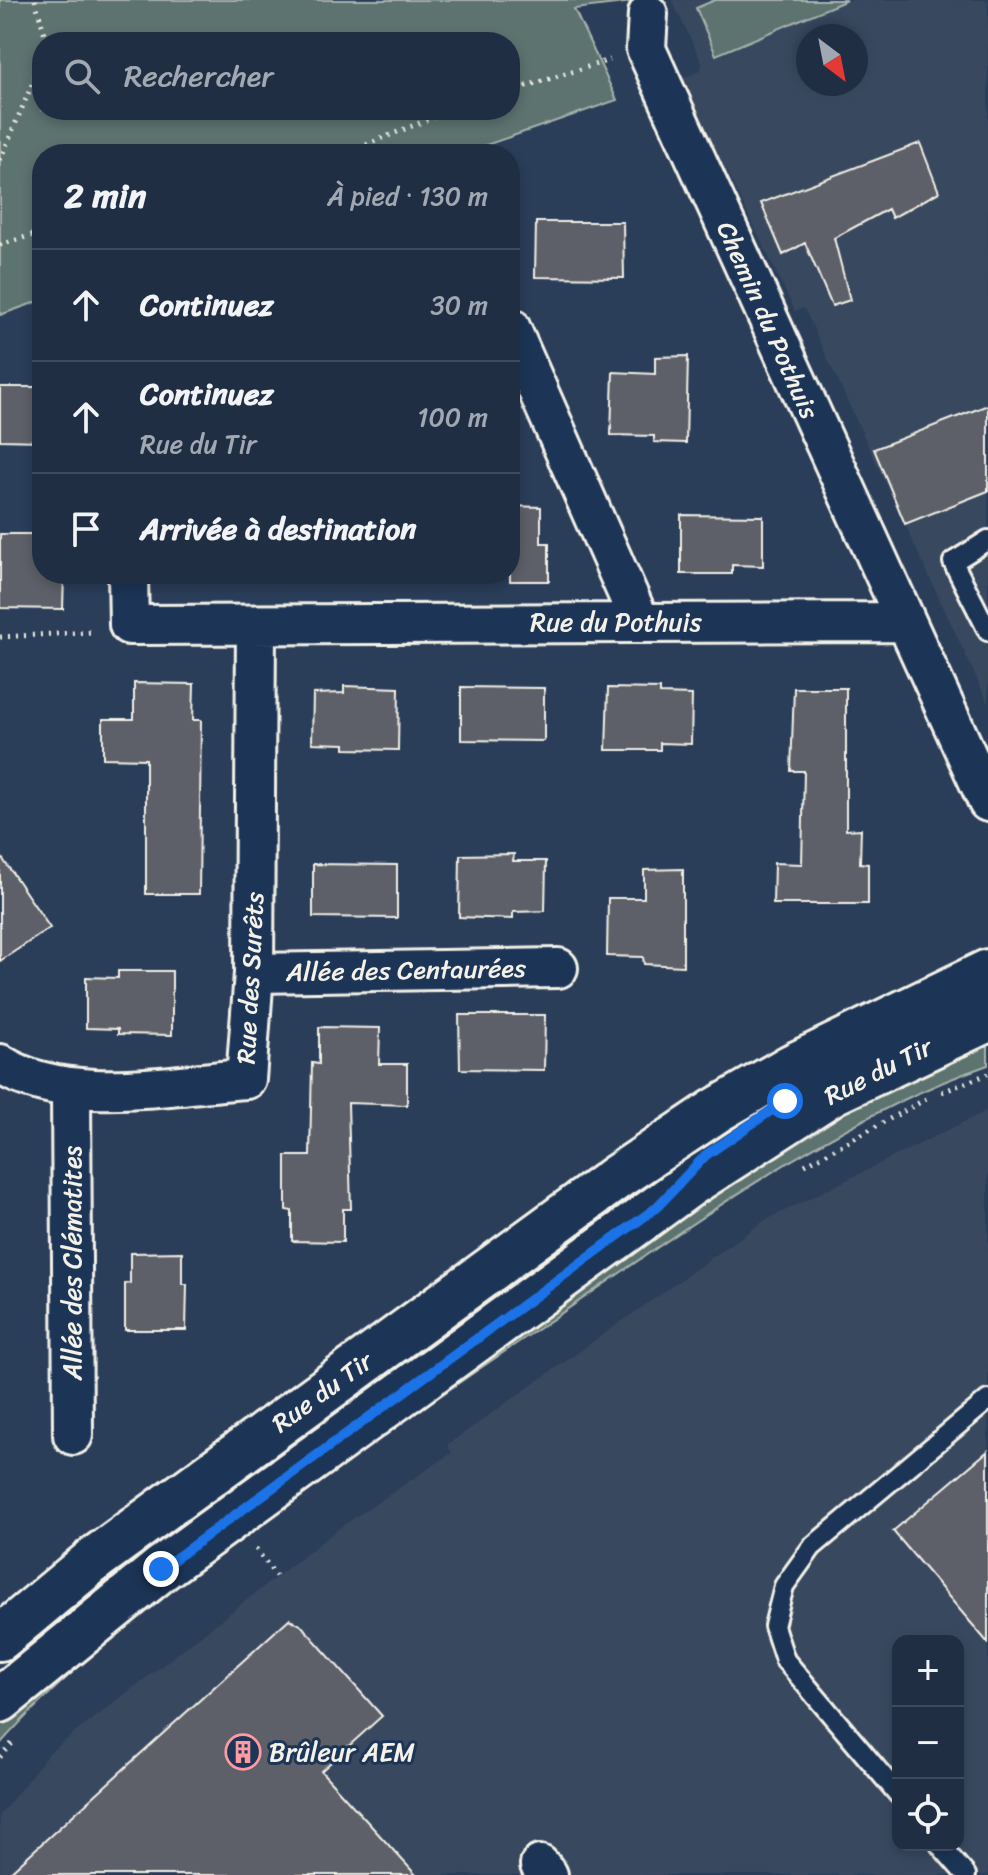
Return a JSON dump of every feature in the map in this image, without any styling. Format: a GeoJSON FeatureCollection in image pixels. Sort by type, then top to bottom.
{"type":"FeatureCollection","features":[{"type":"Feature","properties":{"kind":"main road","name":"Rue du Tir"},"geometry":{"type":"LineString","coordinates":[[0,1638],[96,1558],[617,1177],[717,1110],[791,1067],[988,972]]}},
{"type":"Feature","properties":{"kind":"main road","name":"Rue du Tir"},"geometry":{"type":"LineString","coordinates":[[0,1700],[161,1569],[656,1208],[833,1092],[988,1019]]}},
{"type":"Feature","properties":{"kind":"street","name":"Chemin du Pothuis"},"geometry":{"type":"LineString","coordinates":[[647,32],[904,622]]}},
{"type":"Feature","properties":{"kind":"street"},"geometry":{"type":"LineString","coordinates":[[520,350],[640,622]]}},
{"type":"Feature","properties":{"kind":"street"},"geometry":{"type":"LineString","coordinates":[[128,584],[129,625]]}},
{"type":"Feature","properties":{"kind":"street","name":"Rue du Pothuis"},"geometry":{"type":"LineString","coordinates":[[129,625],[904,622]]}},
{"type":"Feature","properties":{"kind":"street"},"geometry":{"type":"LineString","coordinates":[[904,622],[988,802]]}},
{"type":"Feature","properties":{"kind":"street","name":"Rue des Surêts"},"geometry":{"type":"LineString","coordinates":[[0,1064],[23,1079],[71,1090],[246,1079],[254,973],[256,625]]}},
{"type":"Feature","properties":{"kind":"street","name":"Allée des Centaurées"},"geometry":{"type":"LineString","coordinates":[[254,973],[558,968]]}},
{"type":"Feature","properties":{"kind":"street"},"geometry":{"type":"LineString","coordinates":[[656,1208],[706,1155],[785,1101],[988,1003]]}},
{"type":"Feature","properties":{"kind":"street","name":"Allée des Clématites"},"geometry":{"type":"LineString","coordinates":[[71,1090],[73,1435]]}},
{"type":"Feature","properties":{"kind":"lane"},"geometry":{"type":"LineString","coordinates":[[988,540],[953,562],[988,631]]}},
{"type":"Feature","properties":{"kind":"lane"},"geometry":{"type":"LineString","coordinates":[[892,1787],[785,1660],[774,1626],[784,1586],[812,1547],[988,1400]]}},
{"type":"Feature","properties":{"kind":"lane"},"geometry":{"type":"LineString","coordinates":[[945,1851],[966,1875]]}},
{"type":"Feature","properties":{"kind":"path"},"geometry":{"type":"LineString","coordinates":[[35,0],[44,32]]}},
{"type":"Feature","properties":{"kind":"path"},"geometry":{"type":"LineString","coordinates":[[520,87],[647,32]]}},
{"type":"Feature","properties":{"kind":"path"},"geometry":{"type":"LineString","coordinates":[[0,160],[32,85]]}},
{"type":"Feature","properties":{"kind":"path"},"geometry":{"type":"LineString","coordinates":[[368,144],[427,120]]}},
{"type":"Feature","properties":{"kind":"path"},"geometry":{"type":"LineString","coordinates":[[0,245],[32,235]]}},
{"type":"Feature","properties":{"kind":"path"},"geometry":{"type":"LineString","coordinates":[[0,637],[118,631],[129,625]]}},
{"type":"Feature","properties":{"kind":"path"},"geometry":{"type":"LineString","coordinates":[[263,1559],[276,1576]]}},
{"type":"Feature","properties":{"kind":"shaded area"},"geometry":{"type":"Polygon","coordinates":[[[672,0],[988,0],[988,703],[804,308],[795,311],[682,79],[701,70],[702,63],[672,0]]]}},
{"type":"Feature","properties":{"kind":"shaded area"},"geometry":{"type":"Polygon","coordinates":[[[988,1110],[988,1875],[0,1875],[0,1815],[49,1753],[342,1526],[452,1453],[447,1445],[764,1221],[988,1110]]]}},
{"type":"Feature","properties":{"kind":"green space"},"geometry":{"type":"Polygon","coordinates":[[[0,0],[649,0],[574,9],[617,100],[489,144],[32,144],[32,304],[0,315],[0,0]]]}},
{"type":"Feature","properties":{"kind":"green space"},"geometry":{"type":"Polygon","coordinates":[[[715,0],[847,0],[716,55],[696,8],[715,0]]]}},
{"type":"Feature","properties":{"kind":"green space"},"geometry":{"type":"Polygon","coordinates":[[[988,1037],[988,1065],[929,1088],[870,1117],[754,1183],[324,1478],[122,1631],[46,1696],[0,1744],[0,1717],[52,1671],[777,1145],[988,1037]]]}},
{"type":"Feature","properties":{"kind":"building"},"geometry":{"type":"Polygon","coordinates":[[[920,143],[939,192],[892,218],[888,209],[834,238],[850,300],[832,306],[805,243],[783,255],[761,203],[920,143]]]}},
{"type":"Feature","properties":{"kind":"building"},"geometry":{"type":"Polygon","coordinates":[[[536,222],[623,222],[624,278],[535,277],[536,222]]]}},
{"type":"Feature","properties":{"kind":"building"},"geometry":{"type":"Polygon","coordinates":[[[688,356],[686,443],[654,442],[654,436],[611,435],[613,372],[655,374],[655,357],[688,356]]]}},
{"type":"Feature","properties":{"kind":"building"},"geometry":{"type":"Polygon","coordinates":[[[0,387],[32,387],[32,441],[0,440],[0,387]]]}},
{"type":"Feature","properties":{"kind":"building"},"geometry":{"type":"Polygon","coordinates":[[[988,405],[988,491],[905,524],[874,449],[988,405]]]}},
{"type":"Feature","properties":{"kind":"building"},"geometry":{"type":"Polygon","coordinates":[[[520,506],[541,507],[541,543],[549,543],[549,581],[520,581],[520,506]]]}},
{"type":"Feature","properties":{"kind":"building"},"geometry":{"type":"Polygon","coordinates":[[[681,515],[763,516],[763,566],[732,565],[732,574],[681,574],[681,515]]]}},
{"type":"Feature","properties":{"kind":"building"},"geometry":{"type":"Polygon","coordinates":[[[0,534],[32,534],[32,584],[64,584],[63,609],[0,608],[0,534]]]}},
{"type":"Feature","properties":{"kind":"building"},"geometry":{"type":"Polygon","coordinates":[[[134,683],[194,684],[193,720],[201,720],[199,894],[146,894],[146,759],[103,758],[103,719],[134,719],[134,683]]]}},
{"type":"Feature","properties":{"kind":"building"},"geometry":{"type":"Polygon","coordinates":[[[344,686],[399,688],[398,750],[345,749],[345,744],[312,743],[313,694],[344,693],[344,686]]]}},
{"type":"Feature","properties":{"kind":"building"},"geometry":{"type":"Polygon","coordinates":[[[461,687],[544,688],[544,741],[461,740],[461,687]]]}},
{"type":"Feature","properties":{"kind":"building"},"geometry":{"type":"Polygon","coordinates":[[[608,688],[660,689],[660,694],[692,695],[691,744],[660,743],[660,750],[606,750],[608,688]]]}},
{"type":"Feature","properties":{"kind":"building"},"geometry":{"type":"Polygon","coordinates":[[[794,688],[846,688],[846,830],[861,829],[860,863],[868,864],[868,904],[773,904],[774,863],[802,864],[804,771],[791,771],[794,688]]]}},
{"type":"Feature","properties":{"kind":"building"},"geometry":{"type":"Polygon","coordinates":[[[514,854],[513,861],[546,861],[545,911],[513,912],[513,919],[459,917],[460,855],[514,854]]]}},
{"type":"Feature","properties":{"kind":"building"},"geometry":{"type":"Polygon","coordinates":[[[0,855],[50,928],[0,961],[0,855]]]}},
{"type":"Feature","properties":{"kind":"building"},"geometry":{"type":"Polygon","coordinates":[[[313,864],[397,865],[397,918],[313,917],[313,864]]]}},
{"type":"Feature","properties":{"kind":"building"},"geometry":{"type":"Polygon","coordinates":[[[683,869],[683,966],[644,964],[643,957],[607,956],[608,898],[644,898],[644,870],[683,869]]]}},
{"type":"Feature","properties":{"kind":"building"},"geometry":{"type":"Polygon","coordinates":[[[118,971],[172,971],[172,1035],[118,1034],[118,1029],[86,1028],[86,977],[118,978],[118,971]]]}},
{"type":"Feature","properties":{"kind":"building"},"geometry":{"type":"Polygon","coordinates":[[[459,1015],[545,1015],[544,1070],[460,1069],[459,1015]]]}},
{"type":"Feature","properties":{"kind":"building"},"geometry":{"type":"Polygon","coordinates":[[[319,1027],[380,1028],[379,1064],[407,1064],[407,1105],[348,1103],[351,1209],[343,1209],[343,1242],[292,1241],[292,1211],[286,1210],[286,1156],[310,1156],[312,1063],[319,1064],[319,1027]]]}},
{"type":"Feature","properties":{"kind":"building"},"geometry":{"type":"Polygon","coordinates":[[[182,1252],[182,1284],[187,1284],[186,1330],[125,1330],[125,1284],[130,1283],[130,1253],[182,1252]]]}},
{"type":"Feature","properties":{"kind":"building"},"geometry":{"type":"Polygon","coordinates":[[[988,1451],[988,1643],[893,1531],[988,1451]]]}},
{"type":"Feature","properties":{"kind":"building","name":"Brûleur AEM"},"geometry":{"type":"Polygon","coordinates":[[[289,1619],[301,1625],[382,1716],[321,1771],[416,1875],[7,1875],[289,1619]]]}},
{"type":"Feature","properties":{"kind":"place","name":"Brûleur AEM"},"geometry":{"type":"Point","coordinates":[243,1752]}},
{"type":"Feature","properties":{"kind":"route"},"geometry":{"type":"LineString","coordinates":[[161,1569],[656,1208],[706,1155],[785,1101]]}}]}
